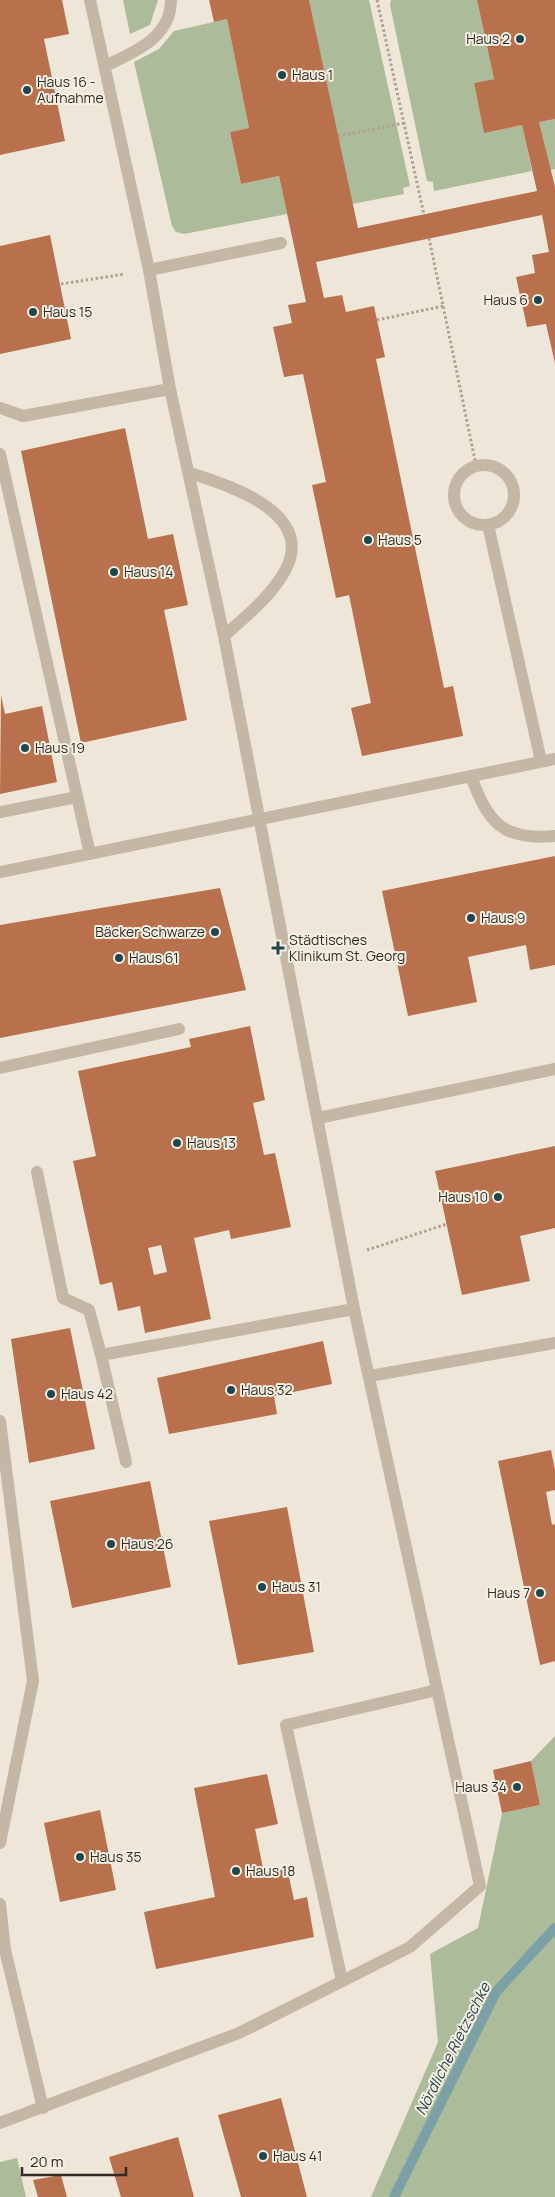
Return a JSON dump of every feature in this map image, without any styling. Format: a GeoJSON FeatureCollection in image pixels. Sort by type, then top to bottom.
{"type":"FeatureCollection","features":[{"type":"Feature","properties":{"kind":"lane"},"geometry":{"type":"LineString","coordinates":[[0,2123],[239,2033],[410,1947],[480,1886],[354,1309],[224,636],[190,473],[170,389],[149,270],[90,0]]}},
{"type":"Feature","properties":{"kind":"lane"},"geometry":{"type":"LineString","coordinates":[[105,66],[145,47],[166,22],[171,8],[171,0]]}},
{"type":"Feature","properties":{"kind":"lane"},"geometry":{"type":"LineString","coordinates":[[149,270],[281,242]]}},
{"type":"Feature","properties":{"kind":"lane"},"geometry":{"type":"LineString","coordinates":[[0,408],[23,416],[170,389]]}},
{"type":"Feature","properties":{"kind":"lane"},"geometry":{"type":"LineString","coordinates":[[0,454],[90,854]]}},
{"type":"Feature","properties":{"kind":"lane"},"geometry":{"type":"LineString","coordinates":[[488,464],[500,468],[509,477],[514,489],[514,501],[509,513],[500,521],[488,525],[476,524],[466,519],[458,511],[454,500],[454,489],[458,478],[466,470],[476,465],[488,464]]}},
{"type":"Feature","properties":{"kind":"lane"},"geometry":{"type":"LineString","coordinates":[[190,473],[228,485],[266,504],[284,523],[291,542],[290,560],[281,578],[258,606],[224,636]]}},
{"type":"Feature","properties":{"kind":"lane"},"geometry":{"type":"LineString","coordinates":[[488,525],[541,762]]}},
{"type":"Feature","properties":{"kind":"lane"},"geometry":{"type":"LineString","coordinates":[[0,872],[555,759]]}},
{"type":"Feature","properties":{"kind":"lane"},"geometry":{"type":"LineString","coordinates":[[471,776],[481,804],[492,818],[513,834],[531,838],[555,836]]}},
{"type":"Feature","properties":{"kind":"lane"},"geometry":{"type":"LineString","coordinates":[[0,812],[77,796]]}},
{"type":"Feature","properties":{"kind":"lane"},"geometry":{"type":"LineString","coordinates":[[0,1068],[179,1029]]}},
{"type":"Feature","properties":{"kind":"lane"},"geometry":{"type":"LineString","coordinates":[[318,1118],[555,1069]]}},
{"type":"Feature","properties":{"kind":"lane"},"geometry":{"type":"LineString","coordinates":[[37,1172],[63,1298],[89,1310],[126,1462]]}},
{"type":"Feature","properties":{"kind":"lane"},"geometry":{"type":"LineString","coordinates":[[101,1355],[354,1309]]}},
{"type":"Feature","properties":{"kind":"lane"},"geometry":{"type":"LineString","coordinates":[[370,1376],[555,1343]]}},
{"type":"Feature","properties":{"kind":"lane"},"geometry":{"type":"LineString","coordinates":[[0,1421],[32,1681],[6,1786],[0,1843]]}},
{"type":"Feature","properties":{"kind":"lane"},"geometry":{"type":"LineString","coordinates":[[342,1982],[286,1725],[437,1690]]}},
{"type":"Feature","properties":{"kind":"lane"},"geometry":{"type":"LineString","coordinates":[[0,1904],[5,1950],[43,2108]]}},
{"type":"Feature","properties":{"kind":"path"},"geometry":{"type":"LineString","coordinates":[[377,0],[424,215]]}},
{"type":"Feature","properties":{"kind":"path"},"geometry":{"type":"LineString","coordinates":[[338,136],[405,123]]}},
{"type":"Feature","properties":{"kind":"path"},"geometry":{"type":"LineString","coordinates":[[429,238],[476,465]]}},
{"type":"Feature","properties":{"kind":"path"},"geometry":{"type":"LineString","coordinates":[[62,284],[149,270]]}},
{"type":"Feature","properties":{"kind":"path"},"geometry":{"type":"LineString","coordinates":[[377,320],[444,306]]}},
{"type":"Feature","properties":{"kind":"path"},"geometry":{"type":"LineString","coordinates":[[345,1258],[447,1224]]}},
{"type":"Feature","properties":{"kind":"green space"},"geometry":{"type":"Polygon","coordinates":[[[123,0],[158,0],[150,25],[130,34],[123,0]]]}},
{"type":"Feature","properties":{"kind":"green space"},"geometry":{"type":"Polygon","coordinates":[[[309,0],[369,0],[410,186],[403,188],[404,194],[352,204],[309,0]]]}},
{"type":"Feature","properties":{"kind":"green space"},"geometry":{"type":"Polygon","coordinates":[[[391,0],[477,0],[494,79],[474,83],[484,132],[522,125],[532,171],[434,191],[433,182],[427,181],[390,5],[391,0]]]}},
{"type":"Feature","properties":{"kind":"green space"},"geometry":{"type":"Polygon","coordinates":[[[227,19],[249,128],[230,132],[241,184],[279,176],[287,214],[184,234],[176,232],[172,226],[134,62],[159,49],[174,31],[227,19]]]}},
{"type":"Feature","properties":{"kind":"green space"},"geometry":{"type":"Polygon","coordinates":[[[555,119],[555,169],[550,170],[539,122],[555,119]]]}},
{"type":"Feature","properties":{"kind":"green space"},"geometry":{"type":"Polygon","coordinates":[[[555,1736],[555,2197],[371,2197],[438,2042],[430,1954],[478,1928],[502,1813],[540,1805],[531,1761],[555,1736]]]}},
{"type":"Feature","properties":{"kind":"green space"},"geometry":{"type":"Polygon","coordinates":[[[17,2158],[26,2197],[0,2197],[0,2162],[17,2158]]]}},
{"type":"Feature","properties":{"kind":"building","name":"Haus 16 - Aufnahme"},"geometry":{"type":"Polygon","coordinates":[[[0,0],[62,0],[69,34],[44,39],[65,141],[0,155],[0,0]]]}},
{"type":"Feature","properties":{"kind":"building"},"geometry":{"type":"Polygon","coordinates":[[[209,0],[309,0],[358,228],[537,191],[522,125],[484,133],[474,83],[494,79],[477,0],[555,0],[555,119],[539,122],[555,187],[555,363],[546,324],[527,327],[516,277],[535,273],[532,255],[549,252],[542,215],[316,262],[324,298],[342,295],[346,312],[374,306],[385,357],[376,359],[444,688],[453,686],[463,736],[362,756],[351,708],[371,703],[349,595],[336,598],[312,485],[326,482],[303,374],[284,377],[273,327],[292,323],[288,305],[306,302],[279,176],[241,184],[230,132],[249,128],[227,19],[214,22],[209,0]]]}},
{"type":"Feature","properties":{"kind":"building","name":"Haus 15"},"geometry":{"type":"Polygon","coordinates":[[[50,235],[71,339],[0,354],[0,246],[50,235]]]}},
{"type":"Feature","properties":{"kind":"building","name":"Haus 14"},"geometry":{"type":"Polygon","coordinates":[[[125,428],[148,539],[173,534],[188,605],[164,610],[187,720],[81,743],[21,451],[125,428]]]}},
{"type":"Feature","properties":{"kind":"building","name":"Haus 19"},"geometry":{"type":"Polygon","coordinates":[[[1,695],[5,714],[42,706],[57,782],[0,794],[1,695]]]}},
{"type":"Feature","properties":{"kind":"building","name":"Haus 9"},"geometry":{"type":"Polygon","coordinates":[[[555,856],[555,965],[530,970],[526,945],[468,957],[477,1002],[408,1016],[382,891],[555,856]]]}},
{"type":"Feature","properties":{"kind":"building","name":"Haus 61"},"geometry":{"type":"Polygon","coordinates":[[[220,888],[246,990],[0,1038],[0,925],[220,888]]]}},
{"type":"Feature","properties":{"kind":"building","name":"Haus 13"},"geometry":{"type":"Polygon","coordinates":[[[250,1026],[265,1100],[253,1103],[264,1155],[275,1153],[291,1227],[231,1239],[229,1230],[194,1238],[211,1319],[145,1333],[140,1306],[118,1311],[112,1282],[100,1285],[73,1161],[96,1156],[78,1071],[191,1047],[189,1039],[250,1026]],[[161,1245],[148,1248],[154,1275],[167,1272],[161,1245]]]}},
{"type":"Feature","properties":{"kind":"building","name":"Haus 10"},"geometry":{"type":"Polygon","coordinates":[[[555,1146],[555,1228],[520,1236],[530,1281],[462,1295],[435,1171],[555,1146]]]}},
{"type":"Feature","properties":{"kind":"building","name":"Haus 42"},"geometry":{"type":"Polygon","coordinates":[[[70,1328],[95,1449],[29,1463],[11,1339],[70,1328]]]}},
{"type":"Feature","properties":{"kind":"building","name":"Haus 32"},"geometry":{"type":"Polygon","coordinates":[[[323,1341],[332,1384],[274,1396],[277,1414],[169,1434],[157,1378],[323,1341]]]}},
{"type":"Feature","properties":{"kind":"building","name":"Haus 7"},"geometry":{"type":"Polygon","coordinates":[[[551,1450],[555,1470],[555,1490],[546,1492],[552,1525],[555,1524],[555,1661],[540,1665],[498,1461],[551,1450]]]}},
{"type":"Feature","properties":{"kind":"building","name":"Haus 26"},"geometry":{"type":"Polygon","coordinates":[[[150,1481],[171,1587],[72,1608],[50,1501],[150,1481]]]}},
{"type":"Feature","properties":{"kind":"building","name":"Haus 31"},"geometry":{"type":"Polygon","coordinates":[[[287,1507],[314,1652],[238,1665],[209,1521],[287,1507]]]}},
{"type":"Feature","properties":{"kind":"building","name":"Haus 34"},"geometry":{"type":"Polygon","coordinates":[[[531,1761],[540,1805],[502,1813],[493,1770],[531,1761]]]}},
{"type":"Feature","properties":{"kind":"building","name":"Haus 18"},"geometry":{"type":"Polygon","coordinates":[[[267,1774],[278,1824],[255,1829],[264,1873],[287,1868],[294,1900],[307,1897],[314,1937],[156,1969],[144,1912],[215,1897],[194,1788],[267,1774]]]}},
{"type":"Feature","properties":{"kind":"building","name":"Haus 35"},"geometry":{"type":"Polygon","coordinates":[[[100,1810],[116,1890],[60,1902],[44,1823],[100,1810]]]}},
{"type":"Feature","properties":{"kind":"building","name":"Haus 41"},"geometry":{"type":"Polygon","coordinates":[[[281,2098],[307,2197],[241,2197],[218,2115],[281,2098]]]}},
{"type":"Feature","properties":{"kind":"building"},"geometry":{"type":"Polygon","coordinates":[[[178,2137],[194,2197],[121,2197],[109,2157],[178,2137]]]}},
{"type":"Feature","properties":{"kind":"building"},"geometry":{"type":"Polygon","coordinates":[[[61,2175],[67,2197],[38,2197],[33,2180],[61,2175]]]}},
{"type":"Feature","properties":{"kind":"waterway","name":"Nördliche Rietzschke"},"geometry":{"type":"LineString","coordinates":[[394,2197],[496,1992],[555,1928]]}},
{"type":"Feature","properties":{"kind":"place","name":"Haus 2"},"geometry":{"type":"Point","coordinates":[520,39]}},
{"type":"Feature","properties":{"kind":"place","name":"Haus 1"},"geometry":{"type":"Point","coordinates":[282,75]}},
{"type":"Feature","properties":{"kind":"place","name":"Haus 16 - Aufnahme"},"geometry":{"type":"Point","coordinates":[27,90]}},
{"type":"Feature","properties":{"kind":"place","name":"Haus 6"},"geometry":{"type":"Point","coordinates":[538,300]}},
{"type":"Feature","properties":{"kind":"place","name":"Haus 15"},"geometry":{"type":"Point","coordinates":[33,312]}},
{"type":"Feature","properties":{"kind":"place","name":"Haus 5"},"geometry":{"type":"Point","coordinates":[368,540]}},
{"type":"Feature","properties":{"kind":"place","name":"Haus 14"},"geometry":{"type":"Point","coordinates":[114,572]}},
{"type":"Feature","properties":{"kind":"place","name":"Haus 19"},"geometry":{"type":"Point","coordinates":[25,748]}},
{"type":"Feature","properties":{"kind":"place","name":"Haus 9"},"geometry":{"type":"Point","coordinates":[471,918]}},
{"type":"Feature","properties":{"kind":"place","name":"Bäcker Schwarze"},"geometry":{"type":"Point","coordinates":[215,932]}},
{"type":"Feature","properties":{"kind":"place","name":"Städtisches Klinikum St. Georg"},"geometry":{"type":"Point","coordinates":[278,948]}},
{"type":"Feature","properties":{"kind":"place","name":"Haus 61"},"geometry":{"type":"Point","coordinates":[119,958]}},
{"type":"Feature","properties":{"kind":"place","name":"Haus 13"},"geometry":{"type":"Point","coordinates":[177,1143]}},
{"type":"Feature","properties":{"kind":"place","name":"Haus 10"},"geometry":{"type":"Point","coordinates":[498,1197]}},
{"type":"Feature","properties":{"kind":"place","name":"Haus 32"},"geometry":{"type":"Point","coordinates":[231,1390]}},
{"type":"Feature","properties":{"kind":"place","name":"Haus 42"},"geometry":{"type":"Point","coordinates":[51,1394]}},
{"type":"Feature","properties":{"kind":"place","name":"Haus 26"},"geometry":{"type":"Point","coordinates":[111,1544]}},
{"type":"Feature","properties":{"kind":"place","name":"Haus 31"},"geometry":{"type":"Point","coordinates":[262,1587]}},
{"type":"Feature","properties":{"kind":"place","name":"Haus 7"},"geometry":{"type":"Point","coordinates":[540,1593]}},
{"type":"Feature","properties":{"kind":"place","name":"Haus 34"},"geometry":{"type":"Point","coordinates":[517,1787]}},
{"type":"Feature","properties":{"kind":"place","name":"Haus 35"},"geometry":{"type":"Point","coordinates":[80,1857]}},
{"type":"Feature","properties":{"kind":"place","name":"Haus 18"},"geometry":{"type":"Point","coordinates":[236,1871]}},
{"type":"Feature","properties":{"kind":"place","name":"Haus 41"},"geometry":{"type":"Point","coordinates":[263,2156]}}]}
